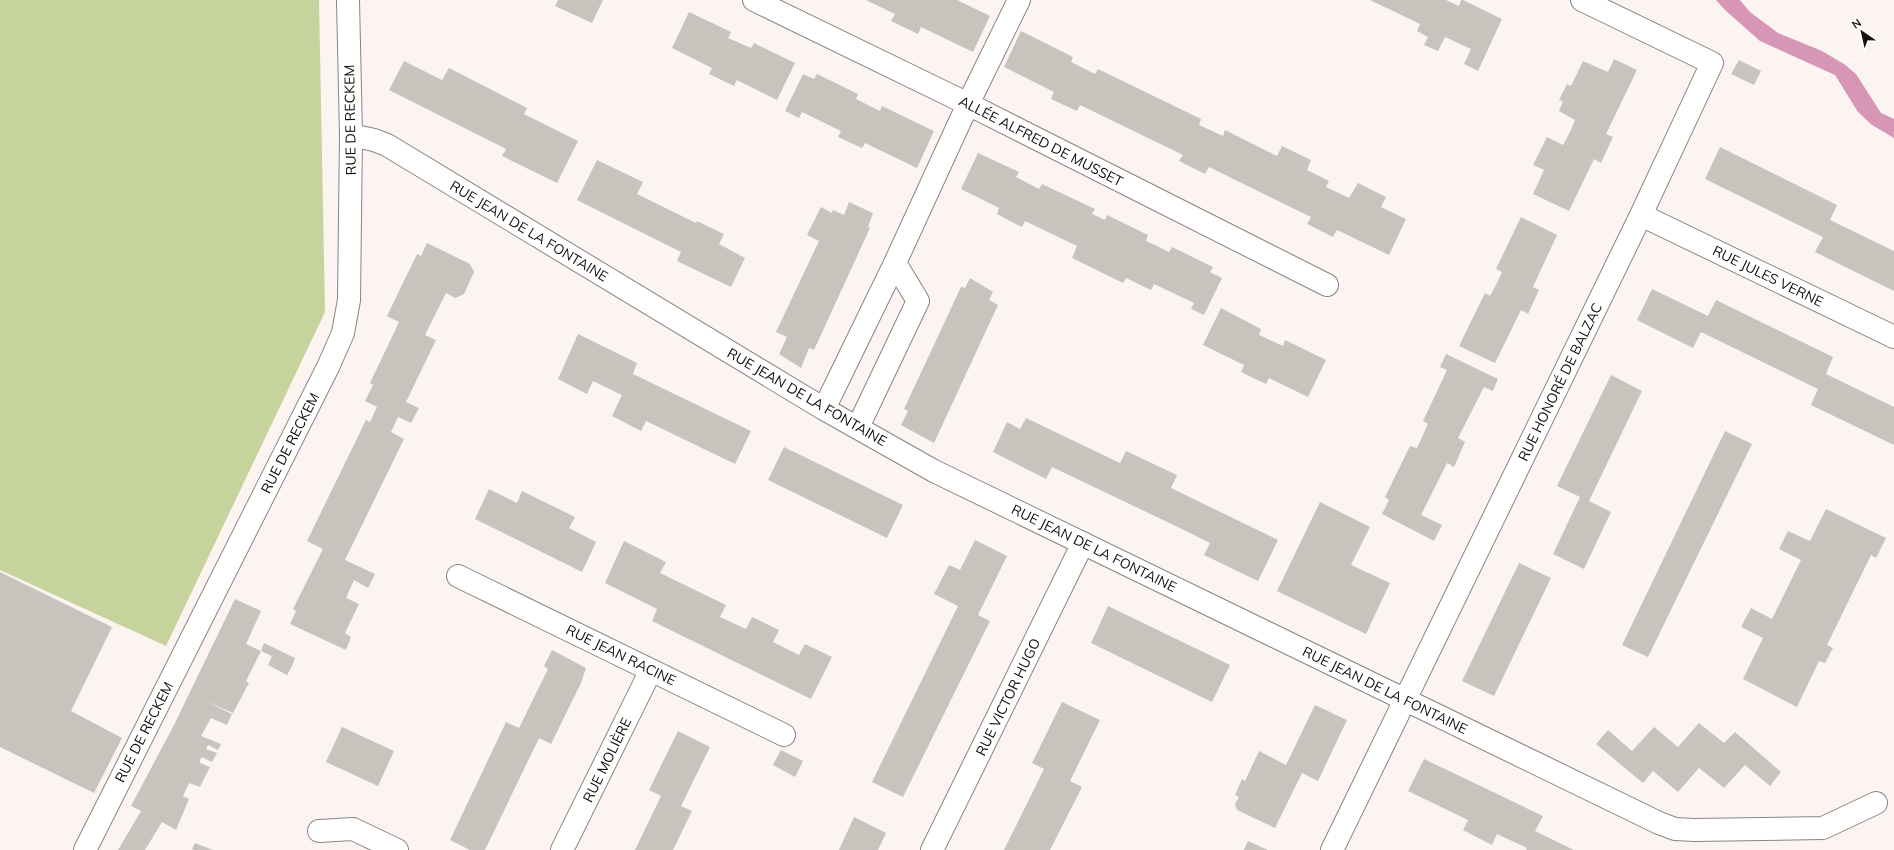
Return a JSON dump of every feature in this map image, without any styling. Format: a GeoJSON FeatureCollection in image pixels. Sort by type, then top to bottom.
{"type":"FeatureCollection","features":[{"type":"Feature","properties":{"kind":"street","name":"RUE DE RECKEM"},"geometry":{"type":"LineString","coordinates":[[85,850],[343,333],[349,300],[351,136],[348,0]]}},
{"type":"Feature","properties":{"kind":"street","name":"ALLÉE ALFRED DE MUSSET"},"geometry":{"type":"LineString","coordinates":[[754,0],[968,104],[1327,285]]}},
{"type":"Feature","properties":{"kind":"street"},"geometry":{"type":"LineString","coordinates":[[824,409],[895,264],[968,104],[1019,0]]}},
{"type":"Feature","properties":{"kind":"street","name":"RUE HONORÉ DE BALZAC"},"geometry":{"type":"LineString","coordinates":[[1332,850],[1642,215],[1712,63],[1582,0]]}},
{"type":"Feature","properties":{"kind":"street","name":"RUE JEAN DE LA FONTAINE"},"geometry":{"type":"LineString","coordinates":[[351,136],[374,140],[386,145],[824,409],[934,471],[1659,823],[1675,828],[1694,830],[1823,828],[1876,803]]}},
{"type":"Feature","properties":{"kind":"street","name":"RUE JULES VERNE"},"geometry":{"type":"LineString","coordinates":[[1642,215],[1894,337]]}},
{"type":"Feature","properties":{"kind":"street"},"geometry":{"type":"LineString","coordinates":[[858,428],[918,301],[895,264]]}},
{"type":"Feature","properties":{"kind":"street","name":"RUE VICTOR HUGO"},"geometry":{"type":"LineString","coordinates":[[932,850],[1083,544]]}},
{"type":"Feature","properties":{"kind":"street","name":"RUE JEAN RACINE"},"geometry":{"type":"LineString","coordinates":[[458,576],[784,735]]}},
{"type":"Feature","properties":{"kind":"street","name":"RUE MOLIÈRE"},"geometry":{"type":"LineString","coordinates":[[562,850],[651,670]]}},
{"type":"Feature","properties":{"kind":"street"},"geometry":{"type":"LineString","coordinates":[[319,831],[353,829],[397,850]]}},
{"type":"Feature","properties":{"kind":"green space"},"geometry":{"type":"Polygon","coordinates":[[[0,0],[319,0],[325,312],[166,646],[0,570],[0,0]]]}},
{"type":"Feature","properties":{"kind":"shaded area"},"geometry":{"type":"Polygon","coordinates":[[[1716,0],[1740,0],[1750,12],[1778,33],[1822,51],[1844,64],[1856,74],[1881,113],[1894,119],[1894,138],[1872,125],[1858,112],[1835,75],[1760,41],[1716,0]]]}},
{"type":"Feature","properties":{"kind":"building"},"geometry":{"type":"Polygon","coordinates":[[[558,0],[603,0],[592,23],[555,6],[558,0]]]}},
{"type":"Feature","properties":{"kind":"building"},"geometry":{"type":"Polygon","coordinates":[[[866,0],[957,0],[990,16],[973,52],[921,27],[918,34],[891,21],[895,14],[866,0]]]}},
{"type":"Feature","properties":{"kind":"building"},"geometry":{"type":"Polygon","coordinates":[[[1370,0],[1446,0],[1459,6],[1461,0],[1463,0],[1502,19],[1478,71],[1464,64],[1471,49],[1445,37],[1438,51],[1424,45],[1428,37],[1417,31],[1420,24],[1370,0]]]}},
{"type":"Feature","properties":{"kind":"building"},"geometry":{"type":"Polygon","coordinates":[[[689,12],[731,32],[728,38],[751,48],[754,43],[795,63],[777,100],[737,80],[734,86],[709,74],[712,68],[672,48],[689,12]]]}},
{"type":"Feature","properties":{"kind":"building"},"geometry":{"type":"Polygon","coordinates":[[[1021,31],[1073,57],[1071,62],[1095,74],[1098,69],[1201,119],[1199,125],[1223,136],[1225,130],[1277,156],[1282,146],[1311,160],[1307,170],[1329,181],[1326,187],[1349,198],[1358,183],[1386,197],[1381,207],[1406,219],[1389,255],[1337,230],[1333,237],[1307,224],[1311,217],[1209,167],[1205,174],[1179,161],[1183,155],[1080,105],[1077,111],[1051,99],[1054,92],[1004,67],[1021,31]]]}},
{"type":"Feature","properties":{"kind":"building"},"geometry":{"type":"Polygon","coordinates":[[[1614,59],[1637,70],[1606,134],[1613,137],[1601,163],[1594,159],[1569,211],[1533,194],[1544,170],[1533,165],[1547,137],[1563,145],[1570,132],[1575,120],[1559,111],[1563,101],[1559,100],[1567,84],[1571,86],[1583,61],[1608,72],[1614,59]]]}},
{"type":"Feature","properties":{"kind":"building"},"geometry":{"type":"Polygon","coordinates":[[[1739,60],[1761,71],[1754,85],[1731,74],[1739,60]]]}},
{"type":"Feature","properties":{"kind":"building"},"geometry":{"type":"Polygon","coordinates":[[[404,61],[442,80],[449,68],[527,108],[524,114],[578,141],[557,183],[502,156],[506,149],[389,90],[404,61]]]}},
{"type":"Feature","properties":{"kind":"building"},"geometry":{"type":"Polygon","coordinates":[[[803,74],[814,79],[817,74],[858,94],[856,99],[880,111],[882,106],[934,131],[917,168],[865,143],[862,148],[838,137],[841,131],[802,112],[799,118],[785,111],[803,74]]]}},
{"type":"Feature","properties":{"kind":"building"},"geometry":{"type":"Polygon","coordinates":[[[1720,147],[1837,205],[1830,220],[1894,251],[1894,291],[1815,252],[1823,237],[1705,179],[1720,147]]]}},
{"type":"Feature","properties":{"kind":"building"},"geometry":{"type":"Polygon","coordinates":[[[978,153],[1019,172],[1016,177],[1039,189],[1042,184],[1095,209],[1092,214],[1105,220],[1107,215],[1148,235],[1146,241],[1169,252],[1172,247],[1213,267],[1210,272],[1222,278],[1204,315],[1191,309],[1194,303],[1154,284],[1151,290],[1126,278],[1123,283],[1072,258],[1077,246],[1025,221],[1022,227],[997,214],[999,208],[961,189],[978,153]]]}},
{"type":"Feature","properties":{"kind":"building"},"geometry":{"type":"Polygon","coordinates":[[[597,160],[643,182],[637,194],[696,223],[697,221],[724,234],[719,244],[745,258],[731,287],[677,261],[681,252],[577,200],[597,160]]]}},
{"type":"Feature","properties":{"kind":"building"},"geometry":{"type":"Polygon","coordinates":[[[849,202],[873,213],[868,227],[870,228],[814,350],[809,348],[801,368],[779,354],[787,337],[776,332],[819,241],[807,235],[821,207],[832,213],[833,210],[844,215],[849,202]]]}},
{"type":"Feature","properties":{"kind":"building"},"geometry":{"type":"Polygon","coordinates":[[[1521,217],[1557,235],[1533,287],[1539,290],[1528,314],[1521,310],[1495,363],[1459,346],[1485,293],[1490,296],[1496,285],[1502,272],[1496,269],[1521,217]]]}},
{"type":"Feature","properties":{"kind":"building"},"geometry":{"type":"Polygon","coordinates":[[[427,243],[470,264],[474,272],[464,294],[455,298],[446,293],[425,335],[436,340],[406,402],[419,408],[411,423],[398,417],[391,432],[404,439],[345,560],[375,574],[368,588],[354,580],[346,598],[359,604],[345,633],[351,637],[346,650],[290,624],[296,611],[293,609],[323,549],[307,541],[366,420],[370,422],[377,407],[365,401],[373,385],[370,383],[399,322],[387,316],[417,254],[421,256],[427,243]]]}},
{"type":"Feature","properties":{"kind":"building"},"geometry":{"type":"Polygon","coordinates":[[[970,278],[993,292],[989,300],[998,305],[934,443],[901,425],[908,411],[904,409],[961,287],[965,288],[970,278]]]}},
{"type":"Feature","properties":{"kind":"building"},"geometry":{"type":"Polygon","coordinates":[[[1652,289],[1708,316],[1716,300],[1833,357],[1826,374],[1894,407],[1894,445],[1811,405],[1818,389],[1701,332],[1693,348],[1637,320],[1652,289]]]}},
{"type":"Feature","properties":{"kind":"building"},"geometry":{"type":"Polygon","coordinates":[[[1221,308],[1261,329],[1259,335],[1283,346],[1285,340],[1326,360],[1308,397],[1269,378],[1266,384],[1253,378],[1241,372],[1244,365],[1203,345],[1221,308]]]}},
{"type":"Feature","properties":{"kind":"building"},"geometry":{"type":"Polygon","coordinates":[[[578,334],[637,363],[633,374],[751,431],[735,464],[646,421],[641,431],[612,416],[622,395],[593,381],[587,394],[558,379],[578,334]]]}},
{"type":"Feature","properties":{"kind":"building"},"geometry":{"type":"Polygon","coordinates":[[[1446,354],[1498,379],[1493,391],[1484,387],[1458,438],[1465,442],[1454,467],[1447,463],[1421,515],[1442,525],[1434,541],[1382,514],[1389,500],[1385,497],[1410,446],[1417,448],[1428,424],[1423,421],[1447,370],[1440,367],[1446,354]]]}},
{"type":"Feature","properties":{"kind":"building"},"geometry":{"type":"Polygon","coordinates":[[[1611,375],[1642,391],[1589,501],[1611,512],[1584,569],[1553,554],[1580,497],[1557,486],[1611,375]]]}},
{"type":"Feature","properties":{"kind":"building"},"geometry":{"type":"Polygon","coordinates":[[[1026,418],[1120,463],[1126,451],[1177,475],[1171,488],[1278,540],[1258,581],[1204,555],[1210,543],[1184,530],[1052,467],[1046,479],[993,452],[1007,422],[1020,429],[1026,418]]]}},
{"type":"Feature","properties":{"kind":"building"},"geometry":{"type":"Polygon","coordinates":[[[1725,431],[1752,444],[1648,657],[1622,645],[1725,431]]]}},
{"type":"Feature","properties":{"kind":"building"},"geometry":{"type":"Polygon","coordinates":[[[784,447],[903,505],[887,538],[768,480],[784,447]]]}},
{"type":"Feature","properties":{"kind":"building"},"geometry":{"type":"Polygon","coordinates":[[[489,489],[517,503],[522,491],[575,517],[569,528],[596,542],[582,572],[475,519],[489,489]]]}},
{"type":"Feature","properties":{"kind":"building"},"geometry":{"type":"Polygon","coordinates":[[[1320,502],[1370,527],[1351,565],[1390,583],[1366,634],[1277,591],[1320,502]]]}},
{"type":"Feature","properties":{"kind":"building"},"geometry":{"type":"Polygon","coordinates":[[[1826,509],[1886,538],[1876,558],[1871,555],[1827,645],[1833,648],[1825,663],[1819,661],[1797,707],[1743,679],[1763,638],[1741,627],[1751,608],[1772,619],[1801,560],[1779,549],[1788,531],[1810,541],[1826,509]]]}},
{"type":"Feature","properties":{"kind":"building"},"geometry":{"type":"Polygon","coordinates":[[[975,540],[1007,556],[978,615],[990,621],[903,797],[872,782],[958,606],[934,594],[949,565],[960,570],[975,540]]]}},
{"type":"Feature","properties":{"kind":"building"},"geometry":{"type":"Polygon","coordinates":[[[624,541],[666,562],[660,573],[726,605],[720,617],[746,629],[752,617],[779,630],[773,642],[799,655],[805,644],[832,657],[811,699],[652,621],[657,609],[605,583],[624,541]]]}},
{"type":"Feature","properties":{"kind":"building"},"geometry":{"type":"Polygon","coordinates":[[[1519,563],[1551,578],[1494,696],[1462,681],[1519,563]]]}},
{"type":"Feature","properties":{"kind":"building"},"geometry":{"type":"Polygon","coordinates":[[[0,572],[112,627],[71,711],[122,738],[94,793],[0,747],[0,572]]]}},
{"type":"Feature","properties":{"kind":"building"},"geometry":{"type":"Polygon","coordinates":[[[235,599],[261,611],[246,644],[261,651],[246,681],[249,683],[233,713],[205,701],[232,714],[227,725],[211,718],[201,736],[221,744],[218,750],[208,745],[206,749],[217,753],[212,762],[202,757],[200,760],[200,763],[210,767],[200,787],[189,783],[183,796],[189,799],[176,830],[162,822],[145,850],[118,850],[141,811],[131,806],[174,725],[235,599]]]}},
{"type":"Feature","properties":{"kind":"building"},"geometry":{"type":"Polygon","coordinates":[[[1108,606],[1230,665],[1212,702],[1091,643],[1108,606]]]}},
{"type":"Feature","properties":{"kind":"building"},"geometry":{"type":"Polygon","coordinates":[[[264,643],[295,658],[287,675],[268,665],[272,656],[261,651],[264,643]]]}},
{"type":"Feature","properties":{"kind":"building"},"geometry":{"type":"Polygon","coordinates":[[[552,650],[586,668],[581,683],[551,744],[539,738],[485,850],[470,850],[450,840],[506,722],[519,728],[548,669],[544,666],[552,650]]]}},
{"type":"Feature","properties":{"kind":"building"},"geometry":{"type":"Polygon","coordinates":[[[1062,702],[1100,720],[1070,781],[1082,787],[1050,850],[1004,850],[1044,769],[1032,763],[1062,702]]]}},
{"type":"Feature","properties":{"kind":"building"},"geometry":{"type":"Polygon","coordinates":[[[1315,705],[1347,720],[1318,781],[1302,773],[1275,828],[1237,810],[1235,804],[1239,797],[1235,795],[1242,779],[1245,781],[1259,751],[1286,765],[1315,705]]]}},
{"type":"Feature","properties":{"kind":"building"},"geometry":{"type":"Polygon","coordinates":[[[1699,723],[1724,743],[1735,732],[1781,772],[1770,786],[1745,765],[1724,788],[1699,768],[1678,792],[1653,771],[1643,783],[1596,744],[1608,730],[1632,751],[1654,727],[1678,747],[1699,723]]]}},
{"type":"Feature","properties":{"kind":"building"},"geometry":{"type":"Polygon","coordinates":[[[342,727],[394,751],[378,786],[326,762],[342,727]]]}},
{"type":"Feature","properties":{"kind":"building"},"geometry":{"type":"Polygon","coordinates":[[[678,731],[710,747],[681,806],[692,811],[673,850],[635,850],[661,796],[649,790],[678,731]]]}},
{"type":"Feature","properties":{"kind":"building"},"geometry":{"type":"Polygon","coordinates":[[[781,750],[803,761],[795,777],[773,765],[781,750]]]}},
{"type":"Feature","properties":{"kind":"building"},"geometry":{"type":"Polygon","coordinates":[[[1424,759],[1543,816],[1535,831],[1574,850],[1526,850],[1527,848],[1497,834],[1492,845],[1463,830],[1468,820],[1408,791],[1424,759]]]}},
{"type":"Feature","properties":{"kind":"building"},"geometry":{"type":"Polygon","coordinates":[[[854,817],[886,833],[878,850],[839,850],[854,817]]]}},
{"type":"Feature","properties":{"kind":"building"},"geometry":{"type":"Polygon","coordinates":[[[1248,841],[1268,850],[1244,850],[1248,841]]]}},
{"type":"Feature","properties":{"kind":"building"},"geometry":{"type":"Polygon","coordinates":[[[195,843],[213,850],[192,849],[195,843]]]}}]}
